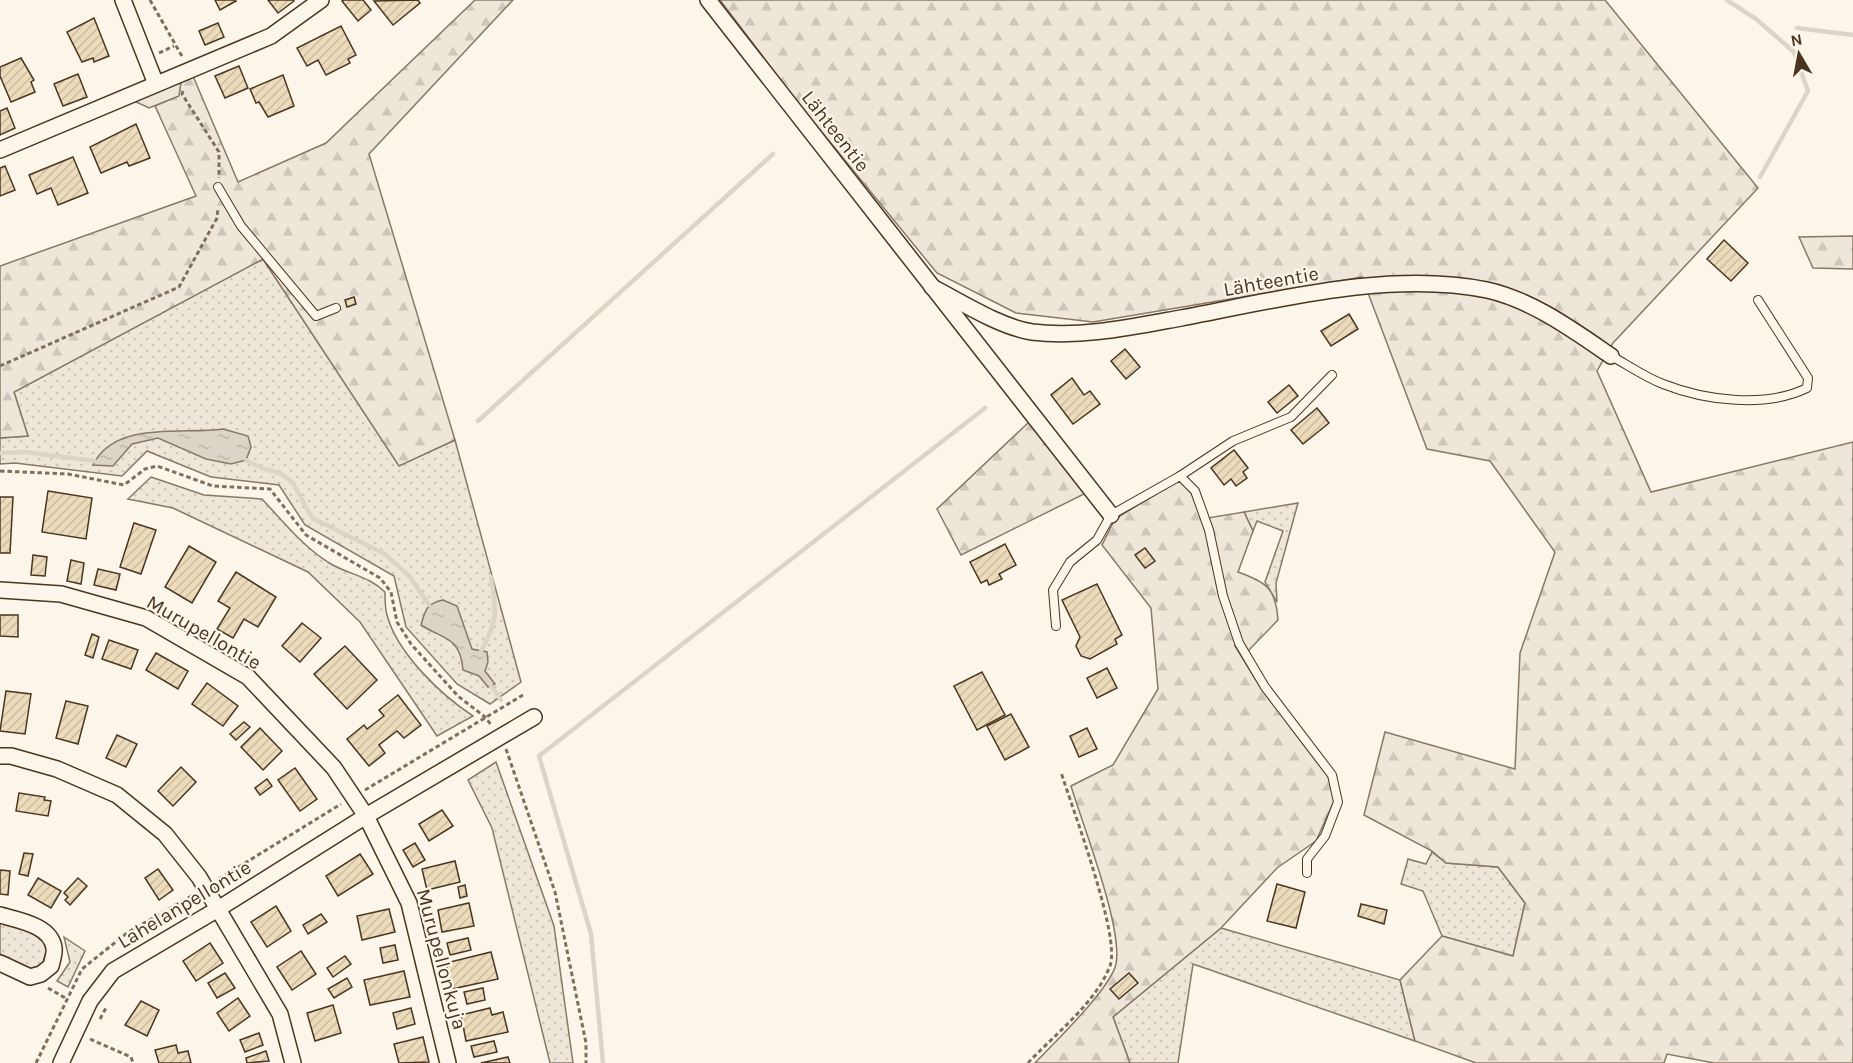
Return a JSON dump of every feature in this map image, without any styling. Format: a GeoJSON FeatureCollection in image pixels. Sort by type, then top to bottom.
{"type":"FeatureCollection","features":[{"type":"Feature","properties":{"kind":"street"},"geometry":{"type":"LineString","coordinates":[[123,0],[156,84]]}},
{"type":"Feature","properties":{"kind":"street"},"geometry":{"type":"LineString","coordinates":[[0,150],[271,36],[321,0]]}},
{"type":"Feature","properties":{"kind":"street","name":"Lähteentie"},"geometry":{"type":"LineString","coordinates":[[708,0],[1111,515]]}},
{"type":"Feature","properties":{"kind":"street","name":"Lähteentie"},"geometry":{"type":"LineString","coordinates":[[932,287],[989,317],[1030,332],[1084,333],[1365,287],[1433,283],[1488,291],[1526,304],[1572,330],[1611,356]]}},
{"type":"Feature","properties":{"kind":"street","name":"Murupellontie"},"geometry":{"type":"LineString","coordinates":[[0,590],[61,594],[146,618],[248,677],[334,768],[366,816]]}},
{"type":"Feature","properties":{"kind":"street"},"geometry":{"type":"LineString","coordinates":[[366,816],[534,717]]}},
{"type":"Feature","properties":{"kind":"street"},"geometry":{"type":"LineString","coordinates":[[0,756],[10,756],[57,769],[117,795],[165,834],[206,888],[280,1014],[292,1063]]}},
{"type":"Feature","properties":{"kind":"street","name":"Lahelanpellontie"},"geometry":{"type":"LineString","coordinates":[[61,1063],[90,1001],[113,971],[218,909],[366,816]]}},
{"type":"Feature","properties":{"kind":"street","name":"Murupellonkuja"},"geometry":{"type":"LineString","coordinates":[[366,816],[409,903],[448,1063]]}},
{"type":"Feature","properties":{"kind":"street"},"geometry":{"type":"LineString","coordinates":[[0,915],[30,923],[47,934],[55,947],[51,966],[41,974],[30,977],[0,963]]}},
{"type":"Feature","properties":{"kind":"lane"},"geometry":{"type":"LineString","coordinates":[[218,187],[241,226],[316,316],[336,308]]}},
{"type":"Feature","properties":{"kind":"lane"},"geometry":{"type":"LineString","coordinates":[[1611,356],[1664,384],[1713,397],[1768,400],[1795,394],[1807,388],[1809,378],[1758,300]]}},
{"type":"Feature","properties":{"kind":"lane"},"geometry":{"type":"LineString","coordinates":[[1056,626],[1053,590],[1070,562],[1097,540],[1111,515],[1180,476],[1233,441],[1291,417],[1332,375]]}},
{"type":"Feature","properties":{"kind":"lane"},"geometry":{"type":"LineString","coordinates":[[1180,476],[1195,490],[1209,531],[1223,596],[1239,643],[1264,687],[1332,775],[1338,802],[1325,836],[1306,859],[1307,873]]}},
{"type":"Feature","properties":{"kind":"path"},"geometry":{"type":"LineString","coordinates":[[150,0],[190,70]]}},
{"type":"Feature","properties":{"kind":"path"},"geometry":{"type":"LineString","coordinates":[[0,366],[179,287],[217,218],[219,152],[182,94]]}},
{"type":"Feature","properties":{"kind":"path"},"geometry":{"type":"LineString","coordinates":[[0,471],[68,474],[124,485],[145,469],[158,466],[213,486],[270,489],[306,535],[380,578],[392,592],[397,622],[411,644],[458,696],[485,717],[500,738],[555,892],[586,1043],[586,1063]]}},
{"type":"Feature","properties":{"kind":"path"},"geometry":{"type":"LineString","coordinates":[[36,1063],[82,969],[126,933],[206,888],[523,696]]}},
{"type":"Feature","properties":{"kind":"path"},"geometry":{"type":"LineString","coordinates":[[1028,1063],[1089,999],[1111,964],[1110,924],[1060,772]]}},
{"type":"Feature","properties":{"kind":"path"},"geometry":{"type":"LineString","coordinates":[[90,1039],[131,1057],[133,1063]]}},
{"type":"Feature","properties":{"kind":"green space"},"geometry":{"type":"Polygon","coordinates":[[[475,0],[513,0],[369,154],[455,440],[399,466],[263,259],[14,392],[28,436],[0,438],[0,266],[196,196],[155,106],[178,96],[181,82],[193,76],[238,182],[326,143],[475,0]]]}},
{"type":"Feature","properties":{"kind":"green space"},"geometry":{"type":"Polygon","coordinates":[[[720,0],[1605,0],[1758,188],[1613,343],[1597,371],[1651,492],[1853,442],[1853,1063],[1714,1063],[1667,1054],[1664,1063],[1476,1063],[1415,1041],[1400,980],[1442,936],[1513,956],[1525,903],[1498,867],[1446,863],[1432,851],[1364,815],[1385,732],[1515,769],[1520,653],[1555,552],[1490,461],[1427,449],[1362,277],[1093,322],[1016,313],[937,273],[798,103],[720,0]]]}},
{"type":"Feature","properties":{"kind":"green space"},"geometry":{"type":"Polygon","coordinates":[[[1853,236],[1853,269],[1813,268],[1799,237],[1853,236]]]}},
{"type":"Feature","properties":{"kind":"green space"},"geometry":{"type":"Polygon","coordinates":[[[263,259],[399,465],[455,440],[521,682],[490,704],[457,684],[406,627],[394,576],[305,525],[279,485],[211,477],[147,451],[122,476],[15,463],[0,464],[0,438],[28,436],[14,392],[263,259]]]}},
{"type":"Feature","properties":{"kind":"green space"},"geometry":{"type":"Polygon","coordinates":[[[1029,422],[1086,493],[961,555],[937,509],[1029,422]]]}},
{"type":"Feature","properties":{"kind":"green space"},"geometry":{"type":"Polygon","coordinates":[[[151,477],[204,495],[262,499],[294,534],[321,558],[338,568],[372,582],[385,592],[386,612],[400,644],[434,685],[473,716],[437,736],[360,622],[308,572],[173,508],[128,499],[151,477]]]}},
{"type":"Feature","properties":{"kind":"green space"},"geometry":{"type":"Polygon","coordinates":[[[1179,480],[1192,494],[1202,519],[1244,512],[1253,531],[1238,572],[1256,579],[1268,588],[1275,600],[1278,620],[1249,650],[1235,646],[1262,690],[1329,778],[1334,801],[1316,841],[1277,868],[1221,928],[1113,1017],[1130,1063],[1035,1063],[1093,1001],[1104,987],[1116,964],[1117,947],[1108,902],[1071,786],[1113,765],[1158,689],[1151,608],[1102,545],[1115,519],[1179,480]]]}},
{"type":"Feature","properties":{"kind":"green space"},"geometry":{"type":"Polygon","coordinates":[[[1298,503],[1276,583],[1277,602],[1265,582],[1283,531],[1257,521],[1253,531],[1244,512],[1298,503]]]}},
{"type":"Feature","properties":{"kind":"green space"},"geometry":{"type":"Polygon","coordinates":[[[496,762],[554,926],[573,1063],[550,1063],[492,828],[468,780],[496,762]]]}},
{"type":"Feature","properties":{"kind":"green space"},"geometry":{"type":"Polygon","coordinates":[[[1432,852],[1446,863],[1498,867],[1525,903],[1513,956],[1442,936],[1423,891],[1401,884],[1408,859],[1426,864],[1432,852]]]}},
{"type":"Feature","properties":{"kind":"green space"},"geometry":{"type":"Polygon","coordinates":[[[0,920],[21,926],[44,940],[47,949],[42,965],[29,969],[0,954],[0,920]]]}},
{"type":"Feature","properties":{"kind":"green space"},"geometry":{"type":"Polygon","coordinates":[[[1221,928],[1400,980],[1415,1041],[1193,964],[1178,1063],[1130,1063],[1113,1017],[1221,928]]]}},
{"type":"Feature","properties":{"kind":"green space"},"geometry":{"type":"Polygon","coordinates":[[[64,937],[85,951],[68,987],[57,981],[70,962],[64,937]]]}},
{"type":"Feature","properties":{"kind":"shaded area"},"geometry":{"type":"Polygon","coordinates":[[[181,82],[179,96],[149,108],[134,101],[181,82]]]}},
{"type":"Feature","properties":{"kind":"water"},"geometry":{"type":"Polygon","coordinates":[[[223,429],[248,436],[251,447],[246,460],[231,464],[206,459],[158,438],[132,444],[113,466],[93,465],[103,451],[117,441],[133,435],[223,429]]]}},
{"type":"Feature","properties":{"kind":"water"},"geometry":{"type":"Polygon","coordinates":[[[443,600],[457,606],[472,649],[487,652],[488,662],[485,671],[495,684],[488,687],[479,676],[463,670],[458,651],[450,640],[421,625],[428,608],[433,603],[443,600]]]}},
{"type":"Feature","properties":{"kind":"building"},"geometry":{"type":"Polygon","coordinates":[[[215,0],[235,0],[236,1],[220,10],[215,0]]]}},
{"type":"Feature","properties":{"kind":"building"},"geometry":{"type":"Polygon","coordinates":[[[268,0],[293,0],[294,1],[278,13],[268,0]]]}},
{"type":"Feature","properties":{"kind":"building"},"geometry":{"type":"Polygon","coordinates":[[[363,0],[371,10],[358,21],[342,1],[363,0]]]}},
{"type":"Feature","properties":{"kind":"building"},"geometry":{"type":"Polygon","coordinates":[[[418,0],[420,3],[393,25],[374,1],[418,0]]]}},
{"type":"Feature","properties":{"kind":"building"},"geometry":{"type":"Polygon","coordinates":[[[94,18],[109,56],[94,62],[93,58],[82,62],[67,32],[94,18]]]}},
{"type":"Feature","properties":{"kind":"building"},"geometry":{"type":"Polygon","coordinates":[[[218,23],[224,37],[205,45],[199,31],[218,23]]]}},
{"type":"Feature","properties":{"kind":"building"},"geometry":{"type":"Polygon","coordinates":[[[341,26],[356,55],[348,59],[350,63],[326,75],[318,60],[307,66],[297,48],[341,26]]]}},
{"type":"Feature","properties":{"kind":"building"},"geometry":{"type":"Polygon","coordinates":[[[21,58],[34,80],[31,82],[35,92],[11,102],[0,76],[0,67],[21,58]]]}},
{"type":"Feature","properties":{"kind":"building"},"geometry":{"type":"Polygon","coordinates":[[[239,66],[248,88],[225,98],[215,76],[239,66]]]}},
{"type":"Feature","properties":{"kind":"building"},"geometry":{"type":"Polygon","coordinates":[[[78,74],[87,97],[63,106],[54,84],[78,74]]]}},
{"type":"Feature","properties":{"kind":"building"},"geometry":{"type":"Polygon","coordinates":[[[283,75],[294,106],[268,117],[259,102],[256,103],[250,89],[283,75]]]}},
{"type":"Feature","properties":{"kind":"building"},"geometry":{"type":"Polygon","coordinates":[[[7,108],[15,128],[0,135],[0,111],[7,108]]]}},
{"type":"Feature","properties":{"kind":"building"},"geometry":{"type":"Polygon","coordinates":[[[136,124],[150,158],[129,166],[127,162],[101,173],[90,147],[136,124]]]}},
{"type":"Feature","properties":{"kind":"building"},"geometry":{"type":"Polygon","coordinates":[[[73,157],[88,193],[58,205],[51,188],[37,194],[29,175],[73,157]]]}},
{"type":"Feature","properties":{"kind":"building"},"geometry":{"type":"Polygon","coordinates":[[[5,166],[15,190],[0,196],[0,168],[5,166]]]}},
{"type":"Feature","properties":{"kind":"building"},"geometry":{"type":"Polygon","coordinates":[[[1724,240],[1748,263],[1731,281],[1707,259],[1724,240]]]}},
{"type":"Feature","properties":{"kind":"building"},"geometry":{"type":"Polygon","coordinates":[[[354,297],[356,304],[347,307],[345,300],[354,297]]]}},
{"type":"Feature","properties":{"kind":"building"},"geometry":{"type":"Polygon","coordinates":[[[1349,314],[1358,329],[1331,346],[1321,331],[1349,314]]]}},
{"type":"Feature","properties":{"kind":"building"},"geometry":{"type":"Polygon","coordinates":[[[1125,349],[1140,367],[1126,379],[1111,361],[1125,349]]]}},
{"type":"Feature","properties":{"kind":"building"},"geometry":{"type":"Polygon","coordinates":[[[1072,378],[1084,395],[1090,391],[1100,404],[1073,424],[1051,395],[1072,378]]]}},
{"type":"Feature","properties":{"kind":"building"},"geometry":{"type":"Polygon","coordinates":[[[1289,385],[1298,396],[1277,413],[1268,402],[1289,385]]]}},
{"type":"Feature","properties":{"kind":"building"},"geometry":{"type":"Polygon","coordinates":[[[1317,408],[1329,423],[1303,444],[1291,430],[1317,408]]]}},
{"type":"Feature","properties":{"kind":"building"},"geometry":{"type":"Polygon","coordinates":[[[1234,450],[1248,468],[1243,472],[1247,478],[1236,486],[1231,479],[1224,485],[1211,468],[1234,450]]]}},
{"type":"Feature","properties":{"kind":"building"},"geometry":{"type":"Polygon","coordinates":[[[48,491],[92,498],[86,539],[42,532],[48,491]]]}},
{"type":"Feature","properties":{"kind":"building"},"geometry":{"type":"Polygon","coordinates":[[[0,497],[13,497],[10,553],[0,553],[0,497]]]}},
{"type":"Feature","properties":{"kind":"building"},"geometry":{"type":"Polygon","coordinates":[[[134,523],[156,530],[141,574],[120,567],[134,523]]]}},
{"type":"Feature","properties":{"kind":"building"},"geometry":{"type":"Polygon","coordinates":[[[1005,544],[1016,565],[999,574],[1002,579],[989,585],[987,580],[981,583],[970,562],[1005,544]]]}},
{"type":"Feature","properties":{"kind":"building"},"geometry":{"type":"Polygon","coordinates":[[[189,546],[216,562],[192,603],[165,587],[189,546]]]}},
{"type":"Feature","properties":{"kind":"building"},"geometry":{"type":"Polygon","coordinates":[[[1145,548],[1155,561],[1145,568],[1135,555],[1145,548]]]}},
{"type":"Feature","properties":{"kind":"building"},"geometry":{"type":"Polygon","coordinates":[[[33,555],[47,557],[45,576],[31,575],[33,555]]]}},
{"type":"Feature","properties":{"kind":"building"},"geometry":{"type":"Polygon","coordinates":[[[71,560],[84,563],[81,584],[67,581],[71,560]]]}},
{"type":"Feature","properties":{"kind":"building"},"geometry":{"type":"Polygon","coordinates":[[[98,569],[120,574],[116,590],[94,585],[98,569]]]}},
{"type":"Feature","properties":{"kind":"building"},"geometry":{"type":"Polygon","coordinates":[[[236,572],[276,597],[258,627],[244,619],[233,638],[217,629],[230,608],[218,601],[236,572]]]}},
{"type":"Feature","properties":{"kind":"building"},"geometry":{"type":"Polygon","coordinates":[[[1097,584],[1122,635],[1115,639],[1117,644],[1090,659],[1081,656],[1076,646],[1080,637],[1062,600],[1097,584]]]}},
{"type":"Feature","properties":{"kind":"building"},"geometry":{"type":"Polygon","coordinates":[[[0,615],[18,615],[18,637],[0,636],[0,615]]]}},
{"type":"Feature","properties":{"kind":"building"},"geometry":{"type":"Polygon","coordinates":[[[302,623],[321,638],[300,662],[282,646],[302,623]]]}},
{"type":"Feature","properties":{"kind":"building"},"geometry":{"type":"Polygon","coordinates":[[[92,634],[99,637],[93,658],[85,655],[92,634]]]}},
{"type":"Feature","properties":{"kind":"building"},"geometry":{"type":"Polygon","coordinates":[[[109,640],[138,650],[131,669],[102,659],[109,640]]]}},
{"type":"Feature","properties":{"kind":"building"},"geometry":{"type":"Polygon","coordinates":[[[345,646],[377,680],[347,709],[314,674],[345,646]]]}},
{"type":"Feature","properties":{"kind":"building"},"geometry":{"type":"Polygon","coordinates":[[[156,653],[188,671],[178,689],[146,670],[156,653]]]}},
{"type":"Feature","properties":{"kind":"building"},"geometry":{"type":"Polygon","coordinates":[[[1107,668],[1117,688],[1097,698],[1087,678],[1107,668]]]}},
{"type":"Feature","properties":{"kind":"building"},"geometry":{"type":"Polygon","coordinates":[[[982,672],[1005,715],[977,730],[954,686],[982,672]]]}},
{"type":"Feature","properties":{"kind":"building"},"geometry":{"type":"Polygon","coordinates":[[[207,683],[238,706],[223,726],[192,704],[207,683]]]}},
{"type":"Feature","properties":{"kind":"building"},"geometry":{"type":"Polygon","coordinates":[[[6,691],[31,694],[25,734],[0,731],[6,691]]]}},
{"type":"Feature","properties":{"kind":"building"},"geometry":{"type":"Polygon","coordinates":[[[398,695],[421,725],[404,738],[397,731],[379,745],[385,753],[369,766],[347,739],[364,725],[367,729],[384,716],[379,710],[398,695]]]}},
{"type":"Feature","properties":{"kind":"building"},"geometry":{"type":"Polygon","coordinates":[[[66,701],[88,706],[78,744],[56,738],[66,701]]]}},
{"type":"Feature","properties":{"kind":"building"},"geometry":{"type":"Polygon","coordinates":[[[1011,714],[1029,747],[1005,760],[987,726],[1011,714]]]}},
{"type":"Feature","properties":{"kind":"building"},"geometry":{"type":"Polygon","coordinates":[[[244,722],[250,727],[236,740],[230,734],[244,722]]]}},
{"type":"Feature","properties":{"kind":"building"},"geometry":{"type":"Polygon","coordinates":[[[260,728],[282,751],[263,770],[241,747],[260,728]]]}},
{"type":"Feature","properties":{"kind":"building"},"geometry":{"type":"Polygon","coordinates":[[[1087,728],[1097,749],[1079,757],[1070,736],[1087,728]]]}},
{"type":"Feature","properties":{"kind":"building"},"geometry":{"type":"Polygon","coordinates":[[[117,735],[137,744],[126,767],[106,758],[117,735]]]}},
{"type":"Feature","properties":{"kind":"building"},"geometry":{"type":"Polygon","coordinates":[[[181,767],[196,782],[173,806],[158,791],[181,767]]]}},
{"type":"Feature","properties":{"kind":"building"},"geometry":{"type":"Polygon","coordinates":[[[295,768],[317,799],[300,811],[278,780],[295,768]]]}},
{"type":"Feature","properties":{"kind":"building"},"geometry":{"type":"Polygon","coordinates":[[[267,779],[272,786],[260,795],[255,788],[267,779]]]}},
{"type":"Feature","properties":{"kind":"building"},"geometry":{"type":"Polygon","coordinates":[[[19,793],[45,797],[44,800],[51,801],[48,816],[16,811],[19,793]]]}},
{"type":"Feature","properties":{"kind":"building"},"geometry":{"type":"Polygon","coordinates":[[[442,810],[453,826],[429,841],[419,824],[442,810]]]}},
{"type":"Feature","properties":{"kind":"building"},"geometry":{"type":"Polygon","coordinates":[[[415,843],[425,860],[413,867],[403,850],[415,843]]]}},
{"type":"Feature","properties":{"kind":"building"},"geometry":{"type":"Polygon","coordinates":[[[24,853],[33,854],[28,876],[19,874],[24,853]]]}},
{"type":"Feature","properties":{"kind":"building"},"geometry":{"type":"Polygon","coordinates":[[[360,854],[373,874],[338,896],[326,876],[360,854]]]}},
{"type":"Feature","properties":{"kind":"building"},"geometry":{"type":"Polygon","coordinates":[[[455,861],[460,882],[427,890],[422,869],[455,861]]]}},
{"type":"Feature","properties":{"kind":"building"},"geometry":{"type":"Polygon","coordinates":[[[158,869],[173,890],[159,900],[145,878],[158,869]]]}},
{"type":"Feature","properties":{"kind":"building"},"geometry":{"type":"Polygon","coordinates":[[[0,870],[10,871],[8,895],[0,894],[0,870]]]}},
{"type":"Feature","properties":{"kind":"building"},"geometry":{"type":"Polygon","coordinates":[[[38,878],[61,891],[51,908],[28,895],[38,878]]]}},
{"type":"Feature","properties":{"kind":"building"},"geometry":{"type":"Polygon","coordinates":[[[78,878],[87,886],[70,905],[65,900],[68,897],[64,893],[78,878]]]}},
{"type":"Feature","properties":{"kind":"building"},"geometry":{"type":"Polygon","coordinates":[[[1277,884],[1305,892],[1296,928],[1267,921],[1277,884]]]}},
{"type":"Feature","properties":{"kind":"building"},"geometry":{"type":"Polygon","coordinates":[[[465,885],[467,896],[460,898],[458,887],[465,885]]]}},
{"type":"Feature","properties":{"kind":"building"},"geometry":{"type":"Polygon","coordinates":[[[469,903],[474,926],[442,932],[438,910],[469,903]]]}},
{"type":"Feature","properties":{"kind":"building"},"geometry":{"type":"Polygon","coordinates":[[[1361,904],[1387,910],[1384,924],[1358,916],[1361,904]]]}},
{"type":"Feature","properties":{"kind":"building"},"geometry":{"type":"Polygon","coordinates":[[[276,906],[291,931],[267,947],[251,922],[276,906]]]}},
{"type":"Feature","properties":{"kind":"building"},"geometry":{"type":"Polygon","coordinates":[[[389,909],[395,932],[362,940],[357,916],[389,909]]]}},
{"type":"Feature","properties":{"kind":"building"},"geometry":{"type":"Polygon","coordinates":[[[321,914],[327,922],[308,934],[303,925],[321,914]]]}},
{"type":"Feature","properties":{"kind":"building"},"geometry":{"type":"Polygon","coordinates":[[[468,938],[471,950],[450,955],[447,943],[468,938]]]}},
{"type":"Feature","properties":{"kind":"building"},"geometry":{"type":"Polygon","coordinates":[[[210,943],[223,963],[196,981],[183,961],[210,943]]]}},
{"type":"Feature","properties":{"kind":"building"},"geometry":{"type":"Polygon","coordinates":[[[395,945],[398,960],[383,963],[380,948],[395,945]]]}},
{"type":"Feature","properties":{"kind":"building"},"geometry":{"type":"Polygon","coordinates":[[[301,951],[316,974],[292,990],[277,967],[301,951]]]}},
{"type":"Feature","properties":{"kind":"building"},"geometry":{"type":"Polygon","coordinates":[[[491,952],[498,979],[452,989],[446,963],[491,952]]]}},
{"type":"Feature","properties":{"kind":"building"},"geometry":{"type":"Polygon","coordinates":[[[345,956],[351,964],[333,977],[327,968],[345,956]]]}},
{"type":"Feature","properties":{"kind":"building"},"geometry":{"type":"Polygon","coordinates":[[[404,971],[410,997],[370,1005],[364,980],[404,971]]]}},
{"type":"Feature","properties":{"kind":"building"},"geometry":{"type":"Polygon","coordinates":[[[225,973],[235,988],[217,998],[208,983],[225,973]]]}},
{"type":"Feature","properties":{"kind":"building"},"geometry":{"type":"Polygon","coordinates":[[[1129,973],[1138,983],[1119,999],[1110,989],[1129,973]]]}},
{"type":"Feature","properties":{"kind":"building"},"geometry":{"type":"Polygon","coordinates":[[[347,978],[352,987],[334,998],[328,989],[347,978]]]}},
{"type":"Feature","properties":{"kind":"building"},"geometry":{"type":"Polygon","coordinates":[[[483,988],[485,1000],[467,1004],[464,992],[483,988]]]}},
{"type":"Feature","properties":{"kind":"building"},"geometry":{"type":"Polygon","coordinates":[[[238,998],[250,1016],[229,1031],[217,1013],[238,998]]]}},
{"type":"Feature","properties":{"kind":"building"},"geometry":{"type":"Polygon","coordinates":[[[141,1001],[159,1010],[147,1036],[125,1025],[141,1001]]]}},
{"type":"Feature","properties":{"kind":"building"},"geometry":{"type":"Polygon","coordinates":[[[333,1005],[341,1033],[315,1041],[307,1013],[333,1005]]]}},
{"type":"Feature","properties":{"kind":"building"},"geometry":{"type":"Polygon","coordinates":[[[411,1008],[415,1024],[397,1029],[393,1013],[411,1008]]]}},
{"type":"Feature","properties":{"kind":"building"},"geometry":{"type":"Polygon","coordinates":[[[490,1008],[492,1015],[503,1012],[508,1032],[466,1041],[461,1015],[490,1008]]]}},
{"type":"Feature","properties":{"kind":"building"},"geometry":{"type":"Polygon","coordinates":[[[259,1033],[263,1045],[245,1052],[240,1040],[259,1033]]]}},
{"type":"Feature","properties":{"kind":"building"},"geometry":{"type":"Polygon","coordinates":[[[423,1037],[429,1062],[399,1063],[394,1044],[423,1037]]]}},
{"type":"Feature","properties":{"kind":"building"},"geometry":{"type":"Polygon","coordinates":[[[494,1041],[497,1052],[474,1057],[471,1046],[494,1041]]]}},
{"type":"Feature","properties":{"kind":"building"},"geometry":{"type":"Polygon","coordinates":[[[176,1045],[178,1053],[188,1051],[191,1063],[159,1063],[155,1050],[176,1045]]]}},
{"type":"Feature","properties":{"kind":"building"},"geometry":{"type":"Polygon","coordinates":[[[266,1051],[269,1061],[247,1063],[246,1058],[266,1051]]]}},
{"type":"Feature","properties":{"kind":"building"},"geometry":{"type":"Polygon","coordinates":[[[508,1057],[510,1063],[481,1063],[508,1057]]]}},
{"type":"Feature","properties":{"kind":"waterway"},"geometry":{"type":"LineString","coordinates":[[1727,0],[1756,19],[1794,52],[1808,91],[1760,177]]}},
{"type":"Feature","properties":{"kind":"waterway"},"geometry":{"type":"LineString","coordinates":[[1797,28],[1853,35]]}},
{"type":"Feature","properties":{"kind":"waterway"},"geometry":{"type":"LineString","coordinates":[[478,421],[773,154]]}},
{"type":"Feature","properties":{"kind":"waterway"},"geometry":{"type":"LineString","coordinates":[[603,1063],[591,934],[539,756],[985,408]]}},
{"type":"Feature","properties":{"kind":"waterway"},"geometry":{"type":"LineString","coordinates":[[0,453],[25,452],[95,461]]}},
{"type":"Feature","properties":{"kind":"waterway"},"geometry":{"type":"LineString","coordinates":[[246,460],[282,474],[293,483],[312,518],[385,554],[410,577],[429,605]]}},
{"type":"Feature","properties":{"kind":"waterway"},"geometry":{"type":"LineString","coordinates":[[481,651],[491,631],[495,615],[491,577]]}},
{"type":"Feature","properties":{"kind":"waterway"},"geometry":{"type":"LineString","coordinates":[[491,686],[501,700]]}}]}
